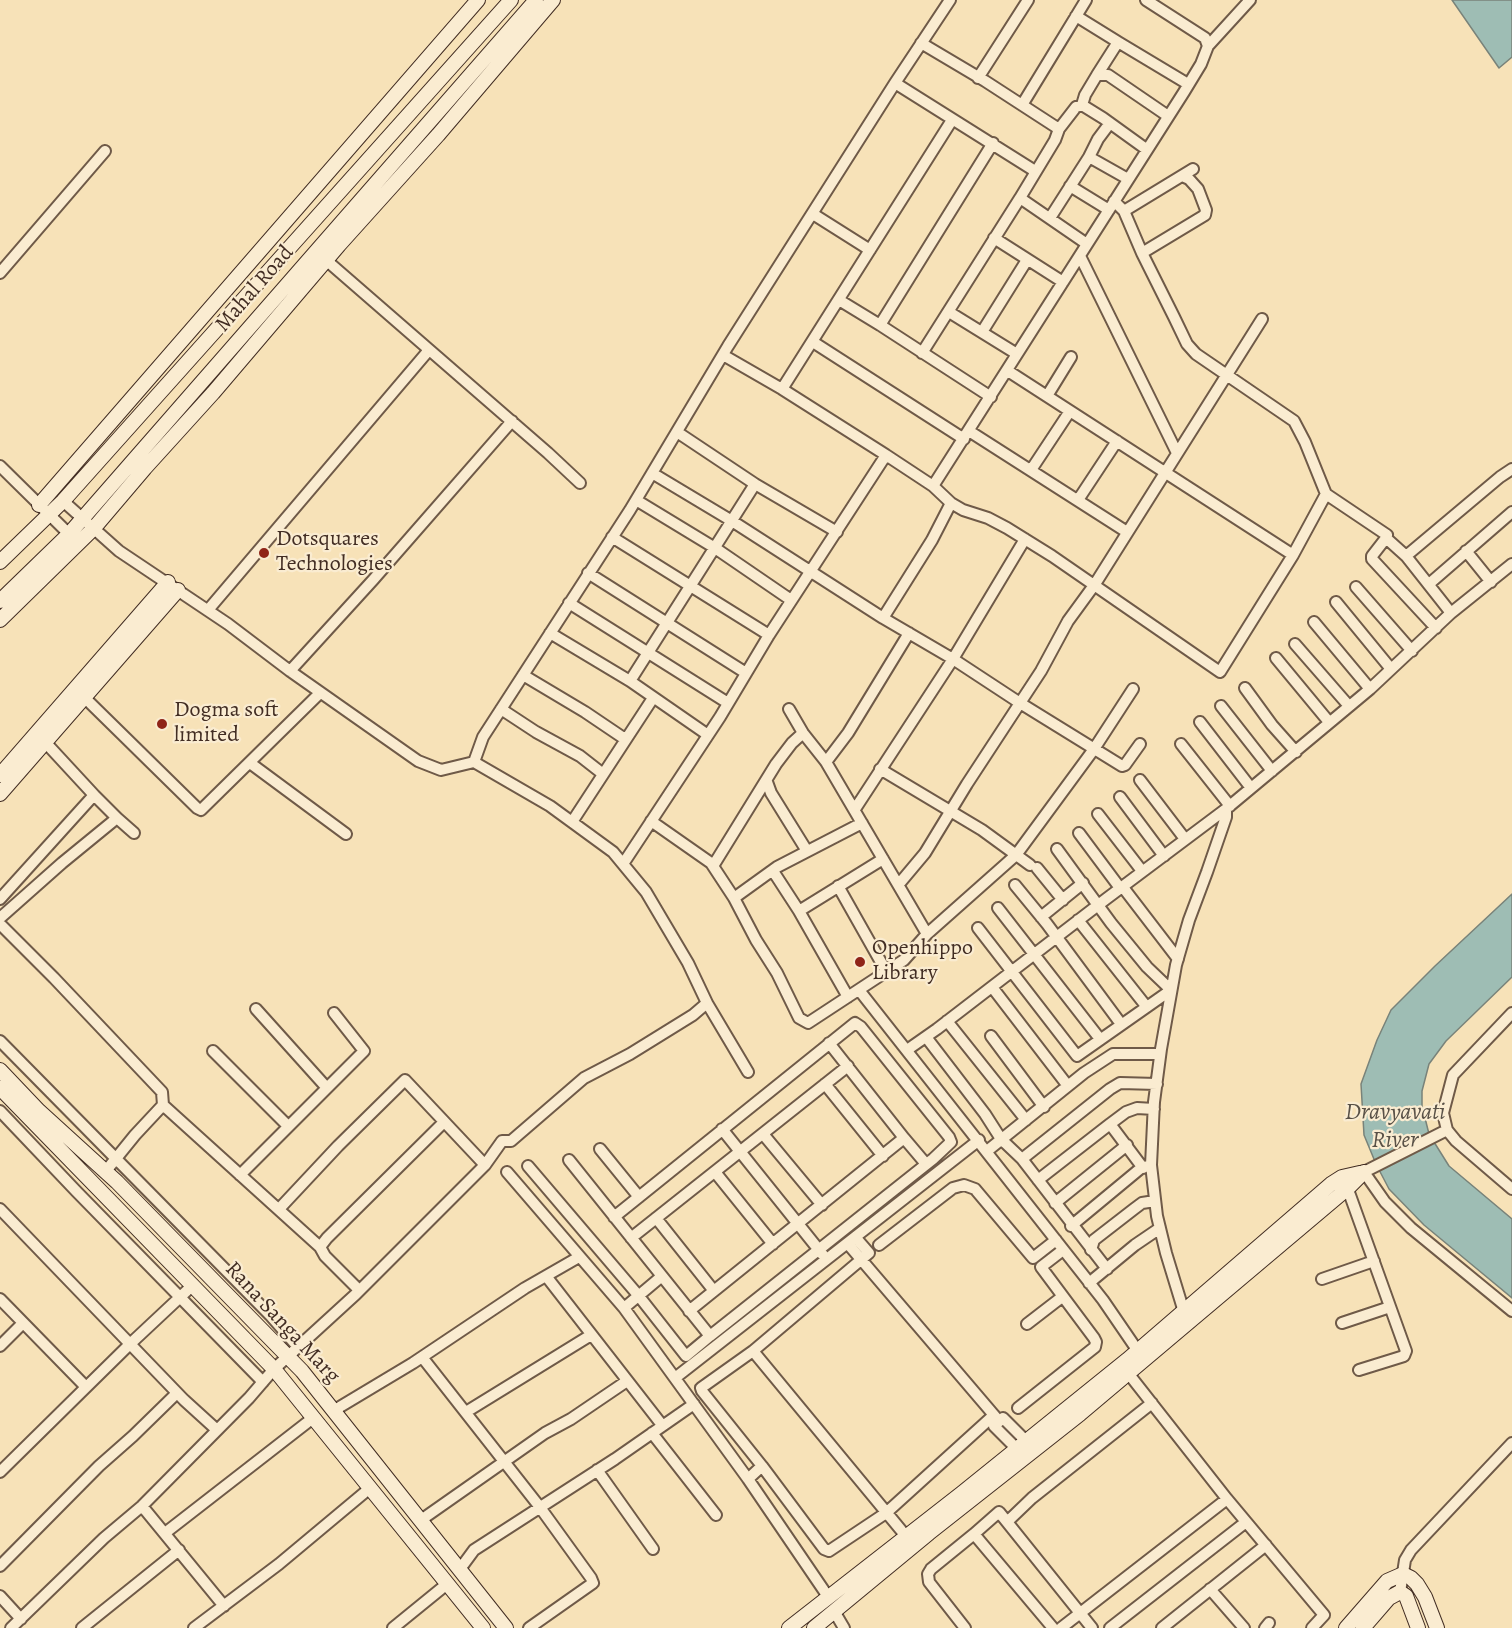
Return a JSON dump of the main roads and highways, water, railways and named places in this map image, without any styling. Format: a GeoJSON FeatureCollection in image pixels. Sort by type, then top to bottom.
{"type":"FeatureCollection","features":[{"type":"Feature","properties":{"kind":"main road"},"geometry":{"type":"LineString","coordinates":[[44,510],[478,0]]}},
{"type":"Feature","properties":{"kind":"main road","name":"Mahal Road"},"geometry":{"type":"LineString","coordinates":[[0,562],[44,510],[63,501],[511,0]]}},
{"type":"Feature","properties":{"kind":"main road","name":"Mahal Road"},"geometry":{"type":"LineString","coordinates":[[0,601],[69,534],[536,0]]}},
{"type":"Feature","properties":{"kind":"main road"},"geometry":{"type":"LineString","coordinates":[[0,620],[94,528],[553,0]]}},
{"type":"Feature","properties":{"kind":"main road"},"geometry":{"type":"LineString","coordinates":[[0,775],[173,586],[0,794]]}},
{"type":"Feature","properties":{"kind":"main road","name":"Rana Sanga Marg"},"geometry":{"type":"LineString","coordinates":[[0,1070],[39,1111],[190,1255],[288,1357],[506,1628]]}},
{"type":"Feature","properties":{"kind":"main road","name":"Rana Sanga Marg"},"geometry":{"type":"LineString","coordinates":[[0,1088],[274,1369],[483,1628]]}},
{"type":"Feature","properties":{"kind":"main road"},"geometry":{"type":"LineString","coordinates":[[1026,1449],[1128,1372],[1141,1355],[1184,1312],[1278,1229],[1345,1182],[1364,1172]]}},
{"type":"Feature","properties":{"kind":"main road"},"geometry":{"type":"LineString","coordinates":[[789,1628],[832,1604],[1232,1284],[1345,1182]]}},
{"type":"Feature","properties":{"kind":"main road"},"geometry":{"type":"LineString","coordinates":[[1346,1628],[1387,1581],[1403,1574],[1417,1584],[1425,1597],[1437,1628]]}},
{"type":"Feature","properties":{"kind":"main road"},"geometry":{"type":"LineString","coordinates":[[1363,1628],[1389,1598],[1400,1592],[1406,1596],[1418,1628]]}},
{"type":"Feature","properties":{"kind":"main road"},"geometry":{"type":"LineString","coordinates":[[814,1628],[832,1604]]}},
{"type":"Feature","properties":{"kind":"water"},"geometry":{"type":"Polygon","coordinates":[[[1452,0],[1512,0],[1512,57],[1499,68],[1452,0]]]}},
{"type":"Feature","properties":{"kind":"water","name":"Dravyavati River"},"geometry":{"type":"Polygon","coordinates":[[[1512,894],[1512,977],[1446,1041],[1429,1064],[1422,1091],[1422,1106],[1429,1134],[1449,1166],[1512,1219],[1512,1298],[1424,1225],[1389,1189],[1364,1135],[1361,1084],[1391,1010],[1512,894]]]}},
{"type":"Feature","properties":{"kind":"place","name":"Dotsquares Technologies"},"geometry":{"type":"Point","coordinates":[264,553]}},
{"type":"Feature","properties":{"kind":"place","name":"Dogma soft limited"},"geometry":{"type":"Point","coordinates":[162,724]}},
{"type":"Feature","properties":{"kind":"place","name":"Openhippo Library"},"geometry":{"type":"Point","coordinates":[860,962]}}]}
